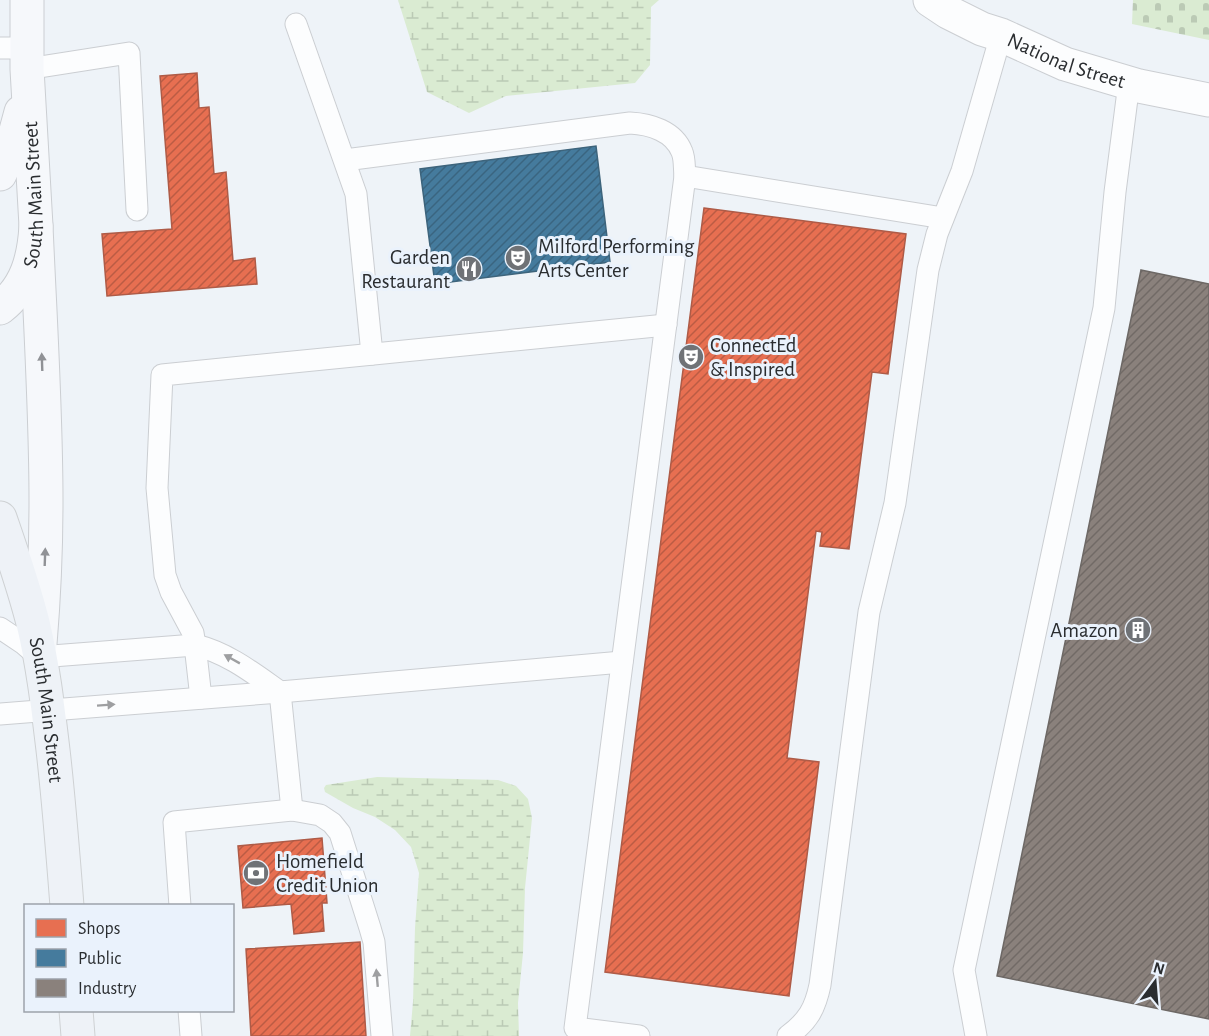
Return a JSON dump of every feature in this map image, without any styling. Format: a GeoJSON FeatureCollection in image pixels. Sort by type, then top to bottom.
{"type":"FeatureCollection","features":[{"type":"Feature","properties":{"kind":"main road","name":"South Main Street"},"geometry":{"type":"LineString","coordinates":[[0,308],[12,298],[26,277],[33,251],[36,226],[18,55],[27,0]]}},
{"type":"Feature","properties":{"kind":"main road","name":"South Main Street"},"geometry":{"type":"LineString","coordinates":[[0,174],[11,149],[25,89],[18,55]]}},
{"type":"Feature","properties":{"kind":"main road"},"geometry":{"type":"LineString","coordinates":[[36,226],[46,482],[45,556],[39,657]]}},
{"type":"Feature","properties":{"kind":"main road","name":"South Main Street"},"geometry":{"type":"LineString","coordinates":[[0,518],[25,593],[39,657],[48,710],[68,904]]}},
{"type":"Feature","properties":{"kind":"main road"},"geometry":{"type":"LineString","coordinates":[[76,1012],[78,1036]]}},
{"type":"Feature","properties":{"kind":"street","name":"National Street"},"geometry":{"type":"LineString","coordinates":[[930,0],[982,29],[1001,35],[1065,64],[1130,83],[1209,100]]}},
{"type":"Feature","properties":{"kind":"lane"},"geometry":{"type":"LineString","coordinates":[[296,24],[356,194],[372,354]]}},
{"type":"Feature","properties":{"kind":"lane"},"geometry":{"type":"LineString","coordinates":[[788,1036],[809,1017],[815,1007],[820,985],[869,612],[895,503],[928,270],[936,234],[962,171],[1001,35]]}},
{"type":"Feature","properties":{"kind":"lane"},"geometry":{"type":"LineString","coordinates":[[18,55],[129,52],[137,210]]}},
{"type":"Feature","properties":{"kind":"lane"},"geometry":{"type":"LineString","coordinates":[[976,1036],[964,970],[1104,308],[1115,192],[1130,83]]}},
{"type":"Feature","properties":{"kind":"lane"},"geometry":{"type":"LineString","coordinates":[[345,160],[630,123],[644,124],[663,132],[677,143],[682,152],[685,176],[575,1028],[639,1036]]}},
{"type":"Feature","properties":{"kind":"lane"},"geometry":{"type":"LineString","coordinates":[[685,176],[943,218]]}},
{"type":"Feature","properties":{"kind":"lane"},"geometry":{"type":"LineString","coordinates":[[201,698],[195,645],[189,625],[171,592],[165,575],[158,488],[162,375],[666,325]]}},
{"type":"Feature","properties":{"kind":"lane"},"geometry":{"type":"LineString","coordinates":[[0,628],[39,657],[195,645],[217,651],[239,663],[280,692],[292,810]]}},
{"type":"Feature","properties":{"kind":"lane"},"geometry":{"type":"LineString","coordinates":[[0,714],[622,662]]}},
{"type":"Feature","properties":{"kind":"lane"},"geometry":{"type":"LineString","coordinates":[[180,904],[174,822],[292,810],[320,815],[332,823],[340,833],[374,942],[382,1036]]}},
{"type":"Feature","properties":{"kind":"lane"},"geometry":{"type":"LineString","coordinates":[[189,1012],[191,1036]]}},
{"type":"Feature","properties":{"kind":"green space"},"geometry":{"type":"Polygon","coordinates":[[[398,0],[659,0],[651,7],[650,65],[635,83],[506,96],[469,113],[427,92],[398,0]]]}},
{"type":"Feature","properties":{"kind":"green space"},"geometry":{"type":"Polygon","coordinates":[[[1133,0],[1209,0],[1209,40],[1132,24],[1133,0]]]}},
{"type":"Feature","properties":{"kind":"green space"},"geometry":{"type":"Polygon","coordinates":[[[377,777],[498,780],[516,786],[528,799],[532,818],[518,1003],[519,1036],[410,1036],[419,873],[411,847],[395,830],[375,817],[325,792],[324,788],[326,785],[377,777]]]}},
{"type":"Feature","properties":{"kind":"building: Shops"},"geometry":{"type":"Polygon","coordinates":[[[197,73],[199,108],[209,107],[214,174],[226,172],[233,261],[255,258],[257,284],[107,296],[102,234],[172,229],[160,76],[197,73]]]}},
{"type":"Feature","properties":{"kind":"building: Shops"},"geometry":{"type":"Polygon","coordinates":[[[704,208],[906,234],[888,374],[872,372],[849,549],[820,546],[822,532],[816,531],[787,758],[819,762],[789,996],[605,972],[704,208]]]}},
{"type":"Feature","properties":{"kind":"building: Shops"},"geometry":{"type":"Polygon","coordinates":[[[322,838],[327,903],[322,903],[324,931],[294,934],[291,904],[243,908],[238,846],[322,838]]]}},
{"type":"Feature","properties":{"kind":"building: Shops"},"geometry":{"type":"Polygon","coordinates":[[[360,942],[366,1036],[251,1036],[246,949],[360,942]]]}},
{"type":"Feature","properties":{"kind":"building: Public"},"geometry":{"type":"Polygon","coordinates":[[[596,146],[610,262],[435,284],[420,169],[596,146]]]}},
{"type":"Feature","properties":{"kind":"building: Industry","name":"Amazon"},"geometry":{"type":"Polygon","coordinates":[[[1141,270],[1209,284],[1209,1019],[997,976],[1141,270]]]}},
{"type":"Feature","properties":{"kind":"place","name":"Milford Performing Arts Center"},"geometry":{"type":"Point","coordinates":[518,258]}},
{"type":"Feature","properties":{"kind":"place","name":"Garden Restaurant"},"geometry":{"type":"Point","coordinates":[469,269]}},
{"type":"Feature","properties":{"kind":"place","name":"ConnectEd & Inspired"},"geometry":{"type":"Point","coordinates":[691,357]}},
{"type":"Feature","properties":{"kind":"place","name":"Amazon"},"geometry":{"type":"Point","coordinates":[1138,630]}},
{"type":"Feature","properties":{"kind":"place","name":"Homefield Credit Union"},"geometry":{"type":"Point","coordinates":[256,873]}}]}
